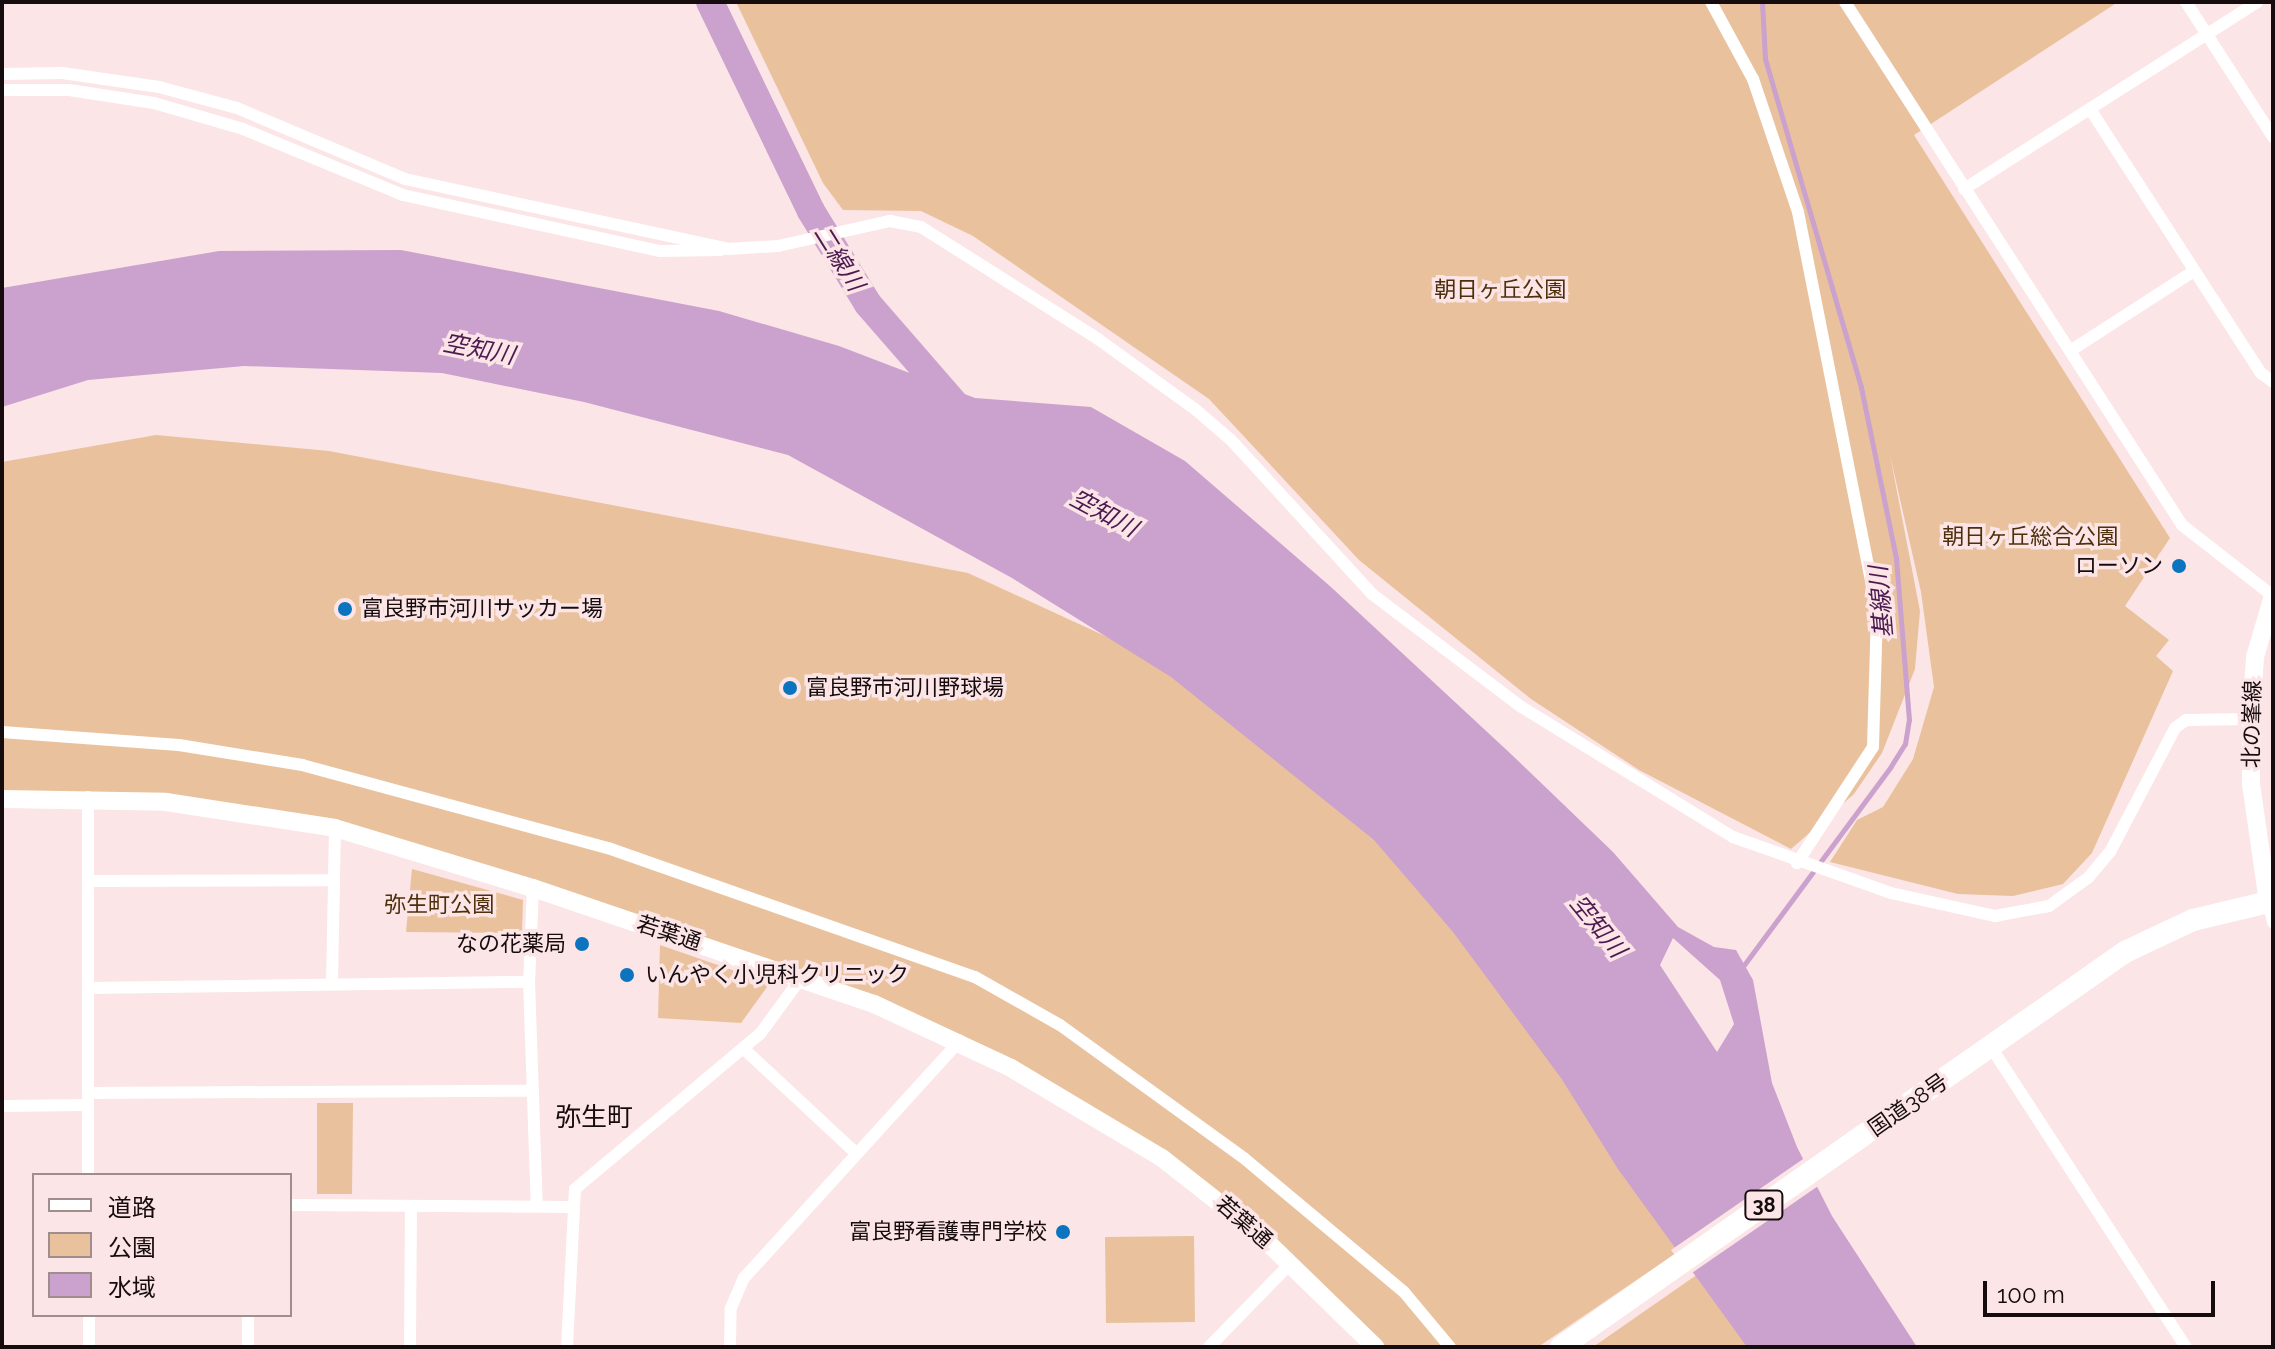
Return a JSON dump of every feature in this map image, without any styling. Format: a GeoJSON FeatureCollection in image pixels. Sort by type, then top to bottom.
{"type":"FeatureCollection","features":[{"type":"Feature","properties":{"kind":"highway","name":"国道38号"},"geometry":{"type":"LineString","coordinates":[[1561,1347],[1991,1047],[2087,976],[2156,935],[2193,920],[2271,908]]}},
{"type":"Feature","properties":{"kind":"street"},"geometry":{"type":"LineString","coordinates":[[1711,2],[1753,79],[1798,212],[1877,612],[1873,747],[1797,863]]}},
{"type":"Feature","properties":{"kind":"street"},"geometry":{"type":"LineString","coordinates":[[1845,2],[2182,525],[2273,596]]}},
{"type":"Feature","properties":{"kind":"street"},"geometry":{"type":"LineString","coordinates":[[2186,2],[2273,137]]}},
{"type":"Feature","properties":{"kind":"street"},"geometry":{"type":"LineString","coordinates":[[1964,189],[2257,2]]}},
{"type":"Feature","properties":{"kind":"street"},"geometry":{"type":"LineString","coordinates":[[2,67],[2,74],[62,73],[184,93],[237,108],[405,179],[728,249]]}},
{"type":"Feature","properties":{"kind":"street"},"geometry":{"type":"LineString","coordinates":[[2,90],[69,90],[154,103],[243,129],[341,174],[417,199],[660,251],[728,249],[799,241],[874,223],[921,227],[1098,339],[1231,440],[1372,594],[1520,706],[1733,837],[1797,863],[1891,893],[1995,916],[2049,906],[2088,878],[2110,852],[2175,728],[2186,720],[2251,719]]}},
{"type":"Feature","properties":{"kind":"street"},"geometry":{"type":"LineString","coordinates":[[2090,109],[2261,373],[2273,382]]}},
{"type":"Feature","properties":{"kind":"street"},"geometry":{"type":"LineString","coordinates":[[2070,351],[2194,271]]}},
{"type":"Feature","properties":{"kind":"street","name":"北の峯線"},"geometry":{"type":"LineString","coordinates":[[2271,908],[2251,784],[2251,719],[2255,657],[2273,596]]}},
{"type":"Feature","properties":{"kind":"street"},"geometry":{"type":"LineString","coordinates":[[2,732],[34,730],[179,745],[302,765],[608,848],[975,977],[1060,1025],[1245,1159],[1404,1292],[1450,1347]]}},
{"type":"Feature","properties":{"kind":"street"},"geometry":{"type":"LineString","coordinates":[[88,797],[88,1173]]}},
{"type":"Feature","properties":{"kind":"street","name":"若葉通"},"geometry":{"type":"LineString","coordinates":[[2,799],[88,797],[254,812],[335,828],[533,888],[874,1004],[960,1041],[1060,1094],[1162,1158],[1290,1264],[1375,1347]]}},
{"type":"Feature","properties":{"kind":"street"},"geometry":{"type":"LineString","coordinates":[[332,984],[331,880],[335,828]]}},
{"type":"Feature","properties":{"kind":"street"},"geometry":{"type":"LineString","coordinates":[[88,881],[331,880]]}},
{"type":"Feature","properties":{"kind":"street"},"geometry":{"type":"LineString","coordinates":[[533,888],[529,982],[537,1206]]}},
{"type":"Feature","properties":{"kind":"street"},"geometry":{"type":"LineString","coordinates":[[567,1347],[571,1207],[575,1189],[744,1049],[799,981]]}},
{"type":"Feature","properties":{"kind":"street"},"geometry":{"type":"LineString","coordinates":[[88,988],[529,982]]}},
{"type":"Feature","properties":{"kind":"street"},"geometry":{"type":"LineString","coordinates":[[730,1347],[731,1308],[744,1278],[855,1152],[960,1041]]}},
{"type":"Feature","properties":{"kind":"street"},"geometry":{"type":"LineString","coordinates":[[1991,1047],[2186,1347]]}},
{"type":"Feature","properties":{"kind":"street"},"geometry":{"type":"LineString","coordinates":[[744,1049],[855,1152]]}},
{"type":"Feature","properties":{"kind":"street"},"geometry":{"type":"LineString","coordinates":[[2,1106],[88,1099],[533,1091]]}},
{"type":"Feature","properties":{"kind":"street"},"geometry":{"type":"LineString","coordinates":[[292,1205],[571,1207]]}},
{"type":"Feature","properties":{"kind":"street"},"geometry":{"type":"LineString","coordinates":[[410,1347],[411,1207]]}},
{"type":"Feature","properties":{"kind":"street"},"geometry":{"type":"LineString","coordinates":[[1209,1347],[1290,1264]]}},
{"type":"Feature","properties":{"kind":"street"},"geometry":{"type":"LineString","coordinates":[[89,1317],[89,1347]]}},
{"type":"Feature","properties":{"kind":"street"},"geometry":{"type":"LineString","coordinates":[[248,1317],[248,1347]]}},
{"type":"Feature","properties":{"kind":"green space","name":"朝日ヶ丘公園"},"geometry":{"type":"Polygon","coordinates":[[[736,2],[2118,2],[1914,135],[2170,538],[2125,606],[2169,640],[2156,656],[2173,671],[2092,853],[2063,884],[2013,896],[1958,894],[1830,862],[1857,820],[1883,807],[1913,759],[1934,687],[1921,592],[1890,455],[1920,611],[1915,669],[1882,753],[1854,794],[1791,849],[1639,770],[1531,699],[1359,560],[1209,399],[973,236],[921,211],[843,210],[823,183],[736,2]]]}},
{"type":"Feature","properties":{"kind":"green space"},"geometry":{"type":"Polygon","coordinates":[[[156,435],[329,451],[968,573],[1179,670],[1428,877],[1691,1243],[1538,1347],[1375,1347],[1212,1195],[1011,1068],[735,955],[254,812],[2,799],[2,462],[156,435]]]}},
{"type":"Feature","properties":{"kind":"green space","name":"弥生町公園"},"geometry":{"type":"Polygon","coordinates":[[[412,869],[523,900],[522,933],[406,932],[412,869]]]}},
{"type":"Feature","properties":{"kind":"green space"},"geometry":{"type":"Polygon","coordinates":[[[660,945],[770,983],[741,1023],[658,1018],[660,945]]]}},
{"type":"Feature","properties":{"kind":"green space"},"geometry":{"type":"Polygon","coordinates":[[[317,1103],[353,1103],[352,1194],[317,1194],[317,1103]]]}},
{"type":"Feature","properties":{"kind":"green space"},"geometry":{"type":"Polygon","coordinates":[[[1194,1236],[1195,1322],[1106,1323],[1105,1237],[1194,1236]]]}},
{"type":"Feature","properties":{"kind":"green space"},"geometry":{"type":"Polygon","coordinates":[[[1708,1267],[1757,1347],[1593,1347],[1708,1267]]]}},
{"type":"Feature","properties":{"kind":"water","name":"空知川"},"geometry":{"type":"Polygon","coordinates":[[[401,250],[719,311],[839,346],[975,398],[1091,407],[1185,461],[1331,587],[1512,755],[1613,852],[1678,927],[1714,947],[1736,950],[1753,980],[1772,1083],[1797,1147],[1832,1216],[1917,1347],[1747,1347],[1618,1169],[1561,1078],[1453,932],[1374,840],[1171,677],[1012,578],[788,455],[584,402],[442,373],[244,366],[88,380],[2,407],[2,288],[219,251],[401,250]],[[1673,938],[1660,965],[1717,1052],[1734,1024],[1720,980],[1673,938]]]}},
{"type":"Feature","properties":{"kind":"pier"},"geometry":{"type":"Polygon","coordinates":[[[1806,1157],[1821,1184],[1689,1275],[1671,1250],[1806,1157]]]}},
{"type":"Feature","properties":{"kind":"waterway","name":"二線川"},"geometry":{"type":"LineString","coordinates":[[710,2],[811,211],[868,304],[961,411]]}},
{"type":"Feature","properties":{"kind":"waterway","name":"基線川"},"geometry":{"type":"LineString","coordinates":[[1741,969],[1891,766],[1905,744],[1909,720],[1896,558],[1861,387],[1765,59],[1762,2]]}},
{"type":"Feature","properties":{"kind":"place","name":"ローソン"},"geometry":{"type":"Point","coordinates":[2179,566]}},
{"type":"Feature","properties":{"kind":"place","name":"富良野市河川サッカー場"},"geometry":{"type":"Point","coordinates":[345,609]}},
{"type":"Feature","properties":{"kind":"place","name":"富良野市河川野球場"},"geometry":{"type":"Point","coordinates":[790,688]}},
{"type":"Feature","properties":{"kind":"place","name":"なの花薬局"},"geometry":{"type":"Point","coordinates":[582,944]}},
{"type":"Feature","properties":{"kind":"place","name":"いんやく小児科クリニック"},"geometry":{"type":"Point","coordinates":[627,975]}},
{"type":"Feature","properties":{"kind":"place","name":"富良野看護専門学校"},"geometry":{"type":"Point","coordinates":[1063,1232]}},
{"type":"Feature","properties":{"kind":"district","name":"弥生町"},"geometry":{"type":"Point","coordinates":[594,1118]}},
{"type":"Feature","properties":{"kind":"park label","name":"朝日ヶ丘総合公園"},"geometry":{"type":"Point","coordinates":[2030,537]}}]}
